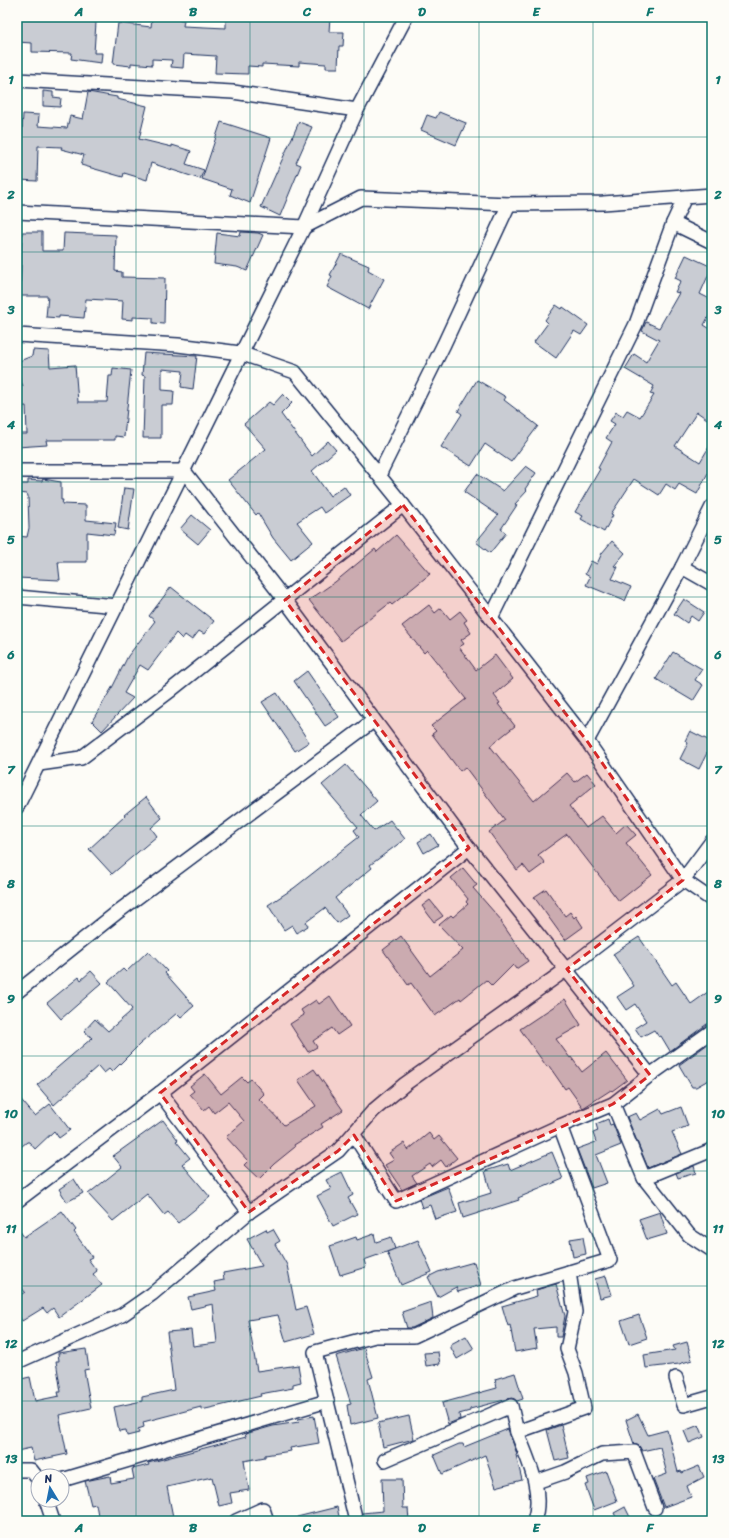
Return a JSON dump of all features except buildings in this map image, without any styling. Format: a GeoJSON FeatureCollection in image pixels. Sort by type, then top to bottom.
{"type":"FeatureCollection","features":[{"type":"Feature","properties":{"kind":"street"},"geometry":{"type":"LineString","coordinates":[[17,807],[184,471],[240,353],[304,227],[357,110],[406,17]]}},
{"type":"Feature","properties":{"kind":"street"},"geometry":{"type":"LineString","coordinates":[[17,80],[233,92],[357,110]]}},
{"type":"Feature","properties":{"kind":"street"},"geometry":{"type":"LineString","coordinates":[[17,212],[304,227],[361,198],[509,204],[603,203],[712,195]]}},
{"type":"Feature","properties":{"kind":"street"},"geometry":{"type":"LineString","coordinates":[[491,618],[636,324],[673,223],[685,197]]}},
{"type":"Feature","properties":{"kind":"street"},"geometry":{"type":"LineString","coordinates":[[379,475],[444,344],[509,204]]}},
{"type":"Feature","properties":{"kind":"street"},"geometry":{"type":"LineString","coordinates":[[673,223],[712,242]]}},
{"type":"Feature","properties":{"kind":"street"},"geometry":{"type":"LineString","coordinates":[[17,335],[178,346],[240,353],[295,372],[403,505],[587,740],[683,880],[712,900]]}},
{"type":"Feature","properties":{"kind":"street"},"geometry":{"type":"LineString","coordinates":[[17,471],[184,471]]}},
{"type":"Feature","properties":{"kind":"street"},"geometry":{"type":"LineString","coordinates":[[184,471],[285,600],[373,721],[469,848],[650,1075]]}},
{"type":"Feature","properties":{"kind":"street"},"geometry":{"type":"LineString","coordinates":[[39,764],[81,758],[171,690],[403,505]]}},
{"type":"Feature","properties":{"kind":"street"},"geometry":{"type":"LineString","coordinates":[[587,740],[682,567],[712,507]]}},
{"type":"Feature","properties":{"kind":"street"},"geometry":{"type":"LineString","coordinates":[[682,567],[712,584]]}},
{"type":"Feature","properties":{"kind":"street"},"geometry":{"type":"LineString","coordinates":[[17,598],[117,606]]}},
{"type":"Feature","properties":{"kind":"street"},"geometry":{"type":"LineString","coordinates":[[17,992],[119,910],[373,721]]}},
{"type":"Feature","properties":{"kind":"street"},"geometry":{"type":"LineString","coordinates":[[17,1362],[122,1315],[152,1294],[249,1212],[338,1151],[354,1135],[374,1110],[405,1084],[567,969],[683,880],[712,841]]}},
{"type":"Feature","properties":{"kind":"street"},"geometry":{"type":"LineString","coordinates":[[17,1201],[160,1093],[469,848]]}},
{"type":"Feature","properties":{"kind":"street"},"geometry":{"type":"LineString","coordinates":[[354,1135],[396,1201],[560,1126],[613,1104],[650,1075],[712,1031]]}},
{"type":"Feature","properties":{"kind":"street"},"geometry":{"type":"LineString","coordinates":[[160,1093],[249,1212]]}},
{"type":"Feature","properties":{"kind":"street"},"geometry":{"type":"LineString","coordinates":[[613,1104],[644,1178],[689,1235],[712,1250]]}},
{"type":"Feature","properties":{"kind":"street"},"geometry":{"type":"LineString","coordinates":[[356,1521],[315,1352],[375,1336],[414,1336],[515,1288],[610,1260],[560,1126]]}},
{"type":"Feature","properties":{"kind":"street"},"geometry":{"type":"LineString","coordinates":[[644,1178],[712,1150]]}},
{"type":"Feature","properties":{"kind":"street"},"geometry":{"type":"LineString","coordinates":[[517,1432],[584,1408],[576,1373],[567,1349],[575,1312],[569,1272]]}},
{"type":"Feature","properties":{"kind":"street"},"geometry":{"type":"LineString","coordinates":[[676,1378],[684,1405],[712,1396]]}},
{"type":"Feature","properties":{"kind":"street"},"geometry":{"type":"LineString","coordinates":[[70,1478],[327,1402]]}},
{"type":"Feature","properties":{"kind":"street"},"geometry":{"type":"LineString","coordinates":[[385,1460],[512,1406],[517,1432],[536,1482],[537,1512],[534,1521]]}},
{"type":"Feature","properties":{"kind":"street"},"geometry":{"type":"LineString","coordinates":[[536,1482],[565,1472],[602,1454],[634,1452],[655,1508]]}},
{"type":"Feature","properties":{"kind":"street"},"geometry":{"type":"LineString","coordinates":[[17,1470],[30,1470]]}},
{"type":"Feature","properties":{"kind":"street"},"geometry":{"type":"LineString","coordinates":[[49,1508],[53,1521]]}},
{"type":"Feature","properties":{"kind":"street"},"geometry":{"type":"LineString","coordinates":[[236,1521],[263,1509],[267,1521]]}},
{"type":"Feature","properties":{"kind":"highlighted area"},"geometry":{"type":"Polygon","coordinates":[[[403,505],[587,741],[683,880],[567,969],[650,1075],[613,1104],[396,1201],[354,1135],[338,1151],[249,1212],[160,1093],[469,848],[285,600],[403,505]]]}}]}
